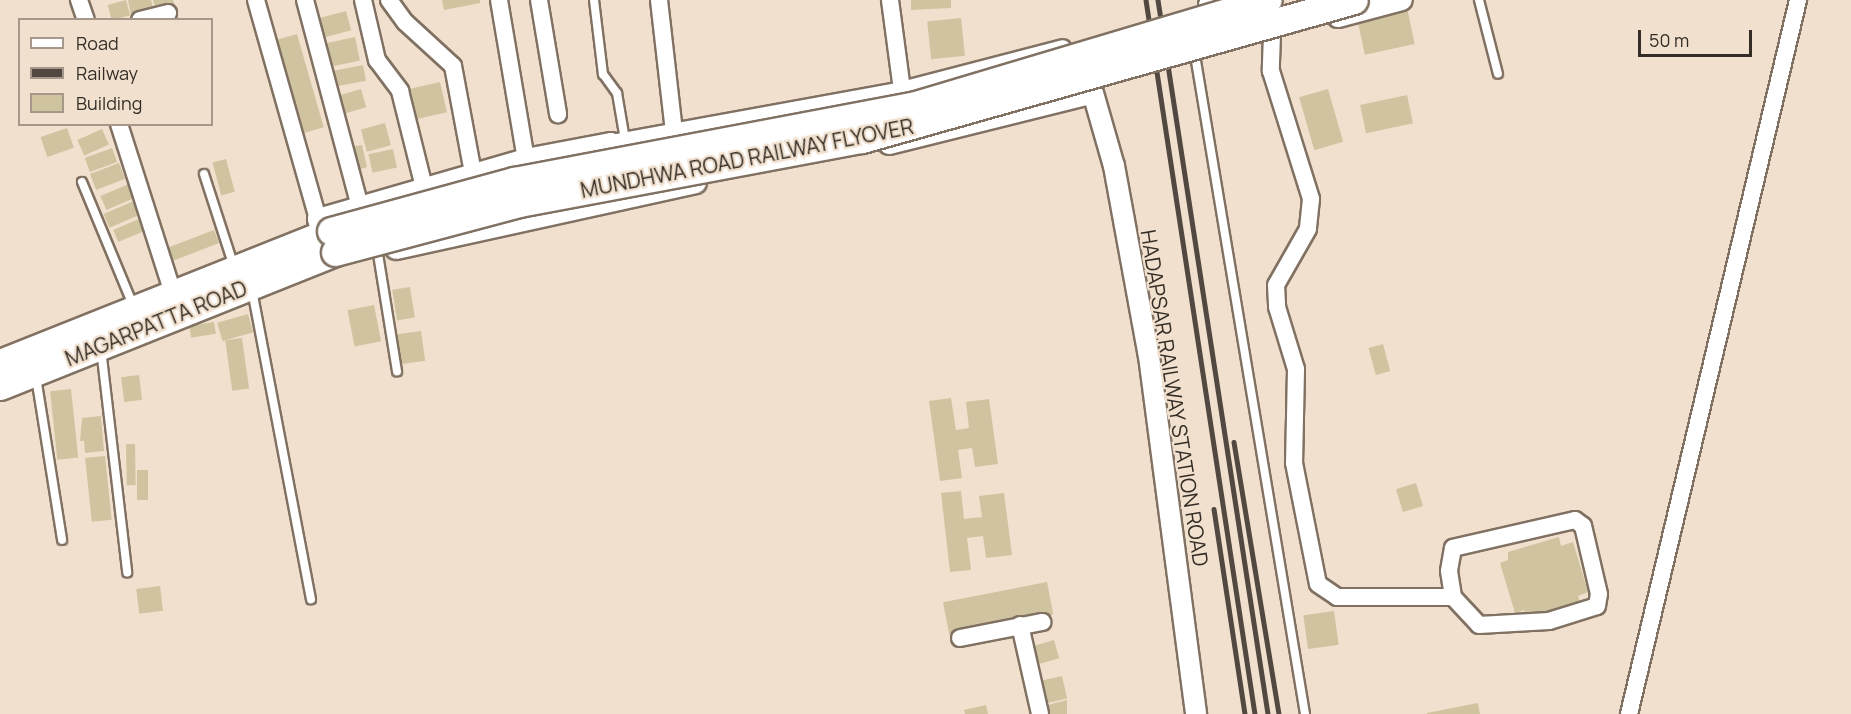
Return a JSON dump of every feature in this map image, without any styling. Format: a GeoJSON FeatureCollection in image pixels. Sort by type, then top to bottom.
{"type":"FeatureCollection","features":[{"type":"Feature","properties":{"kind":"highway","name":"MUNDHWA ROAD RAILWAY FLYOVER"},"geometry":{"type":"LineString","coordinates":[[319,240],[514,181],[912,106],[1268,0]]}},
{"type":"Feature","properties":{"kind":"highway","name":"MUNDHWA ROAD RAILWAY FLYOVER"},"geometry":{"type":"LineString","coordinates":[[319,240],[862,139],[1354,0]]}},
{"type":"Feature","properties":{"kind":"highway","name":"MAGARPATTA ROAD"},"geometry":{"type":"LineString","coordinates":[[0,363],[96,336],[243,276],[319,240]]}},
{"type":"Feature","properties":{"kind":"highway","name":"MAGARPATTA ROAD"},"geometry":{"type":"LineString","coordinates":[[0,386],[35,372],[96,336],[135,308],[173,293],[243,276]]}},
{"type":"Feature","properties":{"kind":"street"},"geometry":{"type":"LineString","coordinates":[[79,0],[85,18]]}},
{"type":"Feature","properties":{"kind":"street"},"geometry":{"type":"LineString","coordinates":[[256,0],[319,240],[336,264],[621,198],[618,142]]}},
{"type":"Feature","properties":{"kind":"street"},"geometry":{"type":"LineString","coordinates":[[305,0],[360,206]]}},
{"type":"Feature","properties":{"kind":"street"},"geometry":{"type":"LineString","coordinates":[[363,0],[377,60],[400,91],[424,187]]}},
{"type":"Feature","properties":{"kind":"street"},"geometry":{"type":"LineString","coordinates":[[389,0],[405,22],[453,66],[472,173]]}},
{"type":"Feature","properties":{"kind":"street"},"geometry":{"type":"LineString","coordinates":[[499,0],[526,159]]}},
{"type":"Feature","properties":{"kind":"street"},"geometry":{"type":"LineString","coordinates":[[539,0],[558,114]]}},
{"type":"Feature","properties":{"kind":"street"},"geometry":{"type":"LineString","coordinates":[[660,0],[674,131]]}},
{"type":"Feature","properties":{"kind":"street"},"geometry":{"type":"LineString","coordinates":[[890,0],[902,90]]}},
{"type":"Feature","properties":{"kind":"street"},"geometry":{"type":"LineString","coordinates":[[1211,2],[1220,46],[1402,0]]}},
{"type":"Feature","properties":{"kind":"street"},"geometry":{"type":"LineString","coordinates":[[1629,714],[1798,0]]}},
{"type":"Feature","properties":{"kind":"street"},"geometry":{"type":"LineString","coordinates":[[148,18],[168,13]]}},
{"type":"Feature","properties":{"kind":"street"},"geometry":{"type":"LineString","coordinates":[[1272,34],[1270,71],[1311,199],[1308,229],[1276,285],[1277,307],[1296,369],[1294,463],[1314,572],[1325,592],[1336,597],[1454,597],[1479,625],[1549,621],[1597,606],[1599,594],[1583,526],[1569,520],[1453,548],[1449,571],[1454,597]]}},
{"type":"Feature","properties":{"kind":"street"},"geometry":{"type":"LineString","coordinates":[[319,240],[360,206],[526,159],[902,90],[1069,46]]}},
{"type":"Feature","properties":{"kind":"street","name":"HADAPSAR RAILWAY STATION ROAD"},"geometry":{"type":"LineString","coordinates":[[621,198],[902,141],[1093,93],[1114,166],[1149,356],[1196,714]]}},
{"type":"Feature","properties":{"kind":"street"},"geometry":{"type":"LineString","coordinates":[[120,126],[173,293]]}},
{"type":"Feature","properties":{"kind":"street"},"geometry":{"type":"LineString","coordinates":[[960,638],[1042,622]]}},
{"type":"Feature","properties":{"kind":"street"},"geometry":{"type":"LineString","coordinates":[[1020,625],[1040,714]]}},
{"type":"Feature","properties":{"kind":"lane"},"geometry":{"type":"LineString","coordinates":[[594,0],[603,74],[617,93],[618,142]]}},
{"type":"Feature","properties":{"kind":"lane"},"geometry":{"type":"LineString","coordinates":[[1479,0],[1498,74]]}},
{"type":"Feature","properties":{"kind":"lane"},"geometry":{"type":"LineString","coordinates":[[1211,2],[1197,15],[1192,35],[1305,714]]}},
{"type":"Feature","properties":{"kind":"lane"},"geometry":{"type":"LineString","coordinates":[[204,174],[243,276],[311,599]]}},
{"type":"Feature","properties":{"kind":"lane"},"geometry":{"type":"LineString","coordinates":[[82,182],[135,308]]}},
{"type":"Feature","properties":{"kind":"lane"},"geometry":{"type":"LineString","coordinates":[[378,254],[398,371]]}},
{"type":"Feature","properties":{"kind":"lane"},"geometry":{"type":"LineString","coordinates":[[96,336],[127,572]]}},
{"type":"Feature","properties":{"kind":"lane"},"geometry":{"type":"LineString","coordinates":[[35,372],[62,540]]}},
{"type":"Feature","properties":{"kind":"building"},"geometry":{"type":"Polygon","coordinates":[[[126,0],[130,15],[111,18],[108,5],[126,0]]]}},
{"type":"Feature","properties":{"kind":"building"},"geometry":{"type":"Polygon","coordinates":[[[128,0],[151,0],[154,11],[131,16],[128,0]]]}},
{"type":"Feature","properties":{"kind":"building"},"geometry":{"type":"Polygon","coordinates":[[[153,0],[173,0],[175,6],[156,11],[153,0]]]}},
{"type":"Feature","properties":{"kind":"building"},"geometry":{"type":"Polygon","coordinates":[[[442,0],[480,0],[480,3],[444,10],[442,0]]]}},
{"type":"Feature","properties":{"kind":"building"},"geometry":{"type":"Polygon","coordinates":[[[911,0],[951,0],[951,8],[911,10],[911,0]]]}},
{"type":"Feature","properties":{"kind":"building"},"geometry":{"type":"Polygon","coordinates":[[[1406,3],[1415,44],[1365,55],[1356,14],[1406,3]]]}},
{"type":"Feature","properties":{"kind":"building"},"geometry":{"type":"Polygon","coordinates":[[[346,11],[351,30],[323,38],[318,19],[346,11]]]}},
{"type":"Feature","properties":{"kind":"building"},"geometry":{"type":"Polygon","coordinates":[[[961,18],[965,56],[931,59],[927,22],[961,18]]]}},
{"type":"Feature","properties":{"kind":"building"},"geometry":{"type":"Polygon","coordinates":[[[297,34],[324,127],[300,134],[273,41],[297,34]]]}},
{"type":"Feature","properties":{"kind":"building"},"geometry":{"type":"Polygon","coordinates":[[[355,37],[360,60],[331,67],[326,43],[355,37]]]}},
{"type":"Feature","properties":{"kind":"building"},"geometry":{"type":"Polygon","coordinates":[[[363,65],[366,81],[336,87],[333,71],[363,65]]]}},
{"type":"Feature","properties":{"kind":"building"},"geometry":{"type":"Polygon","coordinates":[[[440,82],[447,112],[412,120],[405,90],[440,82]]]}},
{"type":"Feature","properties":{"kind":"building"},"geometry":{"type":"Polygon","coordinates":[[[361,89],[366,107],[341,114],[336,96],[361,89]]]}},
{"type":"Feature","properties":{"kind":"building"},"geometry":{"type":"Polygon","coordinates":[[[1328,89],[1343,142],[1314,150],[1299,97],[1328,89]]]}},
{"type":"Feature","properties":{"kind":"building"},"geometry":{"type":"Polygon","coordinates":[[[1407,95],[1413,123],[1366,133],[1360,105],[1407,95]]]}},
{"type":"Feature","properties":{"kind":"building"},"geometry":{"type":"Polygon","coordinates":[[[385,123],[391,145],[367,152],[361,129],[385,123]]]}},
{"type":"Feature","properties":{"kind":"building"},"geometry":{"type":"Polygon","coordinates":[[[67,128],[74,148],[47,157],[41,137],[67,128]]]}},
{"type":"Feature","properties":{"kind":"building"},"geometry":{"type":"Polygon","coordinates":[[[102,129],[109,145],[84,156],[77,140],[102,129]]]}},
{"type":"Feature","properties":{"kind":"building"},"geometry":{"type":"Polygon","coordinates":[[[362,145],[367,167],[357,170],[350,147],[362,145]]]}},
{"type":"Feature","properties":{"kind":"building"},"geometry":{"type":"Polygon","coordinates":[[[112,148],[117,162],[90,172],[85,158],[112,148]]]}},
{"type":"Feature","properties":{"kind":"building"},"geometry":{"type":"Polygon","coordinates":[[[393,149],[397,168],[372,173],[369,154],[393,149]]]}},
{"type":"Feature","properties":{"kind":"building"},"geometry":{"type":"Polygon","coordinates":[[[226,159],[235,192],[221,195],[212,163],[226,159]]]}},
{"type":"Feature","properties":{"kind":"building"},"geometry":{"type":"Polygon","coordinates":[[[119,163],[125,179],[96,190],[90,174],[119,163]]]}},
{"type":"Feature","properties":{"kind":"building"},"geometry":{"type":"Polygon","coordinates":[[[129,184],[135,198],[106,210],[100,196],[129,184]]]}},
{"type":"Feature","properties":{"kind":"building"},"geometry":{"type":"Polygon","coordinates":[[[134,201],[140,215],[109,228],[104,214],[134,201]]]}},
{"type":"Feature","properties":{"kind":"building"},"geometry":{"type":"Polygon","coordinates":[[[139,219],[144,231],[118,242],[113,230],[139,219]]]}},
{"type":"Feature","properties":{"kind":"building"},"geometry":{"type":"Polygon","coordinates":[[[214,230],[219,243],[173,261],[168,248],[214,230]]]}},
{"type":"Feature","properties":{"kind":"building"},"geometry":{"type":"Polygon","coordinates":[[[410,287],[415,318],[397,320],[392,290],[410,287]]]}},
{"type":"Feature","properties":{"kind":"building"},"geometry":{"type":"Polygon","coordinates":[[[374,305],[381,341],[355,346],[347,310],[374,305]]]}},
{"type":"Feature","properties":{"kind":"building"},"geometry":{"type":"Polygon","coordinates":[[[248,314],[253,332],[222,341],[217,323],[248,314]]]}},
{"type":"Feature","properties":{"kind":"building"},"geometry":{"type":"Polygon","coordinates":[[[214,322],[216,334],[191,338],[189,326],[214,322]]]}},
{"type":"Feature","properties":{"kind":"building"},"geometry":{"type":"Polygon","coordinates":[[[421,331],[425,361],[401,364],[397,334],[421,331]]]}},
{"type":"Feature","properties":{"kind":"building"},"geometry":{"type":"Polygon","coordinates":[[[242,338],[249,389],[232,391],[225,340],[242,338]]]}},
{"type":"Feature","properties":{"kind":"building"},"geometry":{"type":"Polygon","coordinates":[[[1383,344],[1390,371],[1376,375],[1369,348],[1383,344]]]}},
{"type":"Feature","properties":{"kind":"building"},"geometry":{"type":"Polygon","coordinates":[[[139,375],[142,400],[124,402],[121,377],[139,375]]]}},
{"type":"Feature","properties":{"kind":"building"},"geometry":{"type":"Polygon","coordinates":[[[71,389],[78,458],[57,460],[50,391],[71,389]]]}},
{"type":"Feature","properties":{"kind":"building"},"geometry":{"type":"Polygon","coordinates":[[[951,398],[956,430],[969,428],[966,402],[989,399],[998,464],[975,467],[972,448],[958,450],[962,478],[940,481],[929,401],[951,398]]]}},
{"type":"Feature","properties":{"kind":"building"},"geometry":{"type":"Polygon","coordinates":[[[101,416],[104,451],[85,453],[84,441],[80,441],[82,418],[101,416]]]}},
{"type":"Feature","properties":{"kind":"building"},"geometry":{"type":"Polygon","coordinates":[[[126,444],[135,444],[136,485],[127,485],[126,444]]]}},
{"type":"Feature","properties":{"kind":"building"},"geometry":{"type":"Polygon","coordinates":[[[105,456],[112,520],[92,522],[85,458],[105,456]]]}},
{"type":"Feature","properties":{"kind":"building"},"geometry":{"type":"Polygon","coordinates":[[[137,470],[148,470],[148,500],[137,500],[137,470]]]}},
{"type":"Feature","properties":{"kind":"building"},"geometry":{"type":"Polygon","coordinates":[[[1416,483],[1423,506],[1403,512],[1396,489],[1416,483]]]}},
{"type":"Feature","properties":{"kind":"building"},"geometry":{"type":"Polygon","coordinates":[[[961,491],[964,519],[982,517],[979,496],[1004,493],[1012,555],[986,558],[983,536],[967,538],[971,570],[950,572],[941,493],[961,491]]]}},
{"type":"Feature","properties":{"kind":"building"},"geometry":{"type":"Polygon","coordinates":[[[1559,537],[1561,546],[1573,542],[1588,592],[1578,596],[1580,603],[1526,617],[1524,610],[1515,613],[1500,563],[1508,560],[1508,552],[1559,537]]]}},
{"type":"Feature","properties":{"kind":"building"},"geometry":{"type":"Polygon","coordinates":[[[1047,582],[1053,614],[949,635],[943,602],[1047,582]]]}},
{"type":"Feature","properties":{"kind":"building"},"geometry":{"type":"Polygon","coordinates":[[[160,586],[163,611],[139,614],[136,589],[160,586]]]}},
{"type":"Feature","properties":{"kind":"building"},"geometry":{"type":"Polygon","coordinates":[[[1334,611],[1339,645],[1308,649],[1303,615],[1334,611]]]}},
{"type":"Feature","properties":{"kind":"building"},"geometry":{"type":"Polygon","coordinates":[[[1054,640],[1059,658],[1033,666],[1028,647],[1054,640]]]}},
{"type":"Feature","properties":{"kind":"building"},"geometry":{"type":"Polygon","coordinates":[[[1062,676],[1067,698],[1042,704],[1037,682],[1062,676]]]}},
{"type":"Feature","properties":{"kind":"building"},"geometry":{"type":"Polygon","coordinates":[[[1067,700],[1067,714],[1046,714],[1044,706],[1067,700]]]}},
{"type":"Feature","properties":{"kind":"building"},"geometry":{"type":"Polygon","coordinates":[[[1478,703],[1480,714],[1427,714],[1427,713],[1478,703]]]}},
{"type":"Feature","properties":{"kind":"building"},"geometry":{"type":"Polygon","coordinates":[[[986,705],[988,714],[965,714],[964,710],[986,705]]]}},
{"type":"Feature","properties":{"kind":"railway"},"geometry":{"type":"LineString","coordinates":[[1146,0],[1255,714]]}},
{"type":"Feature","properties":{"kind":"railway"},"geometry":{"type":"LineString","coordinates":[[1158,0],[1268,714]]}},
{"type":"Feature","properties":{"kind":"railway"},"geometry":{"type":"LineString","coordinates":[[1234,442],[1279,714]]}},
{"type":"Feature","properties":{"kind":"railway"},"geometry":{"type":"LineString","coordinates":[[1214,509],[1245,714]]}}]}
